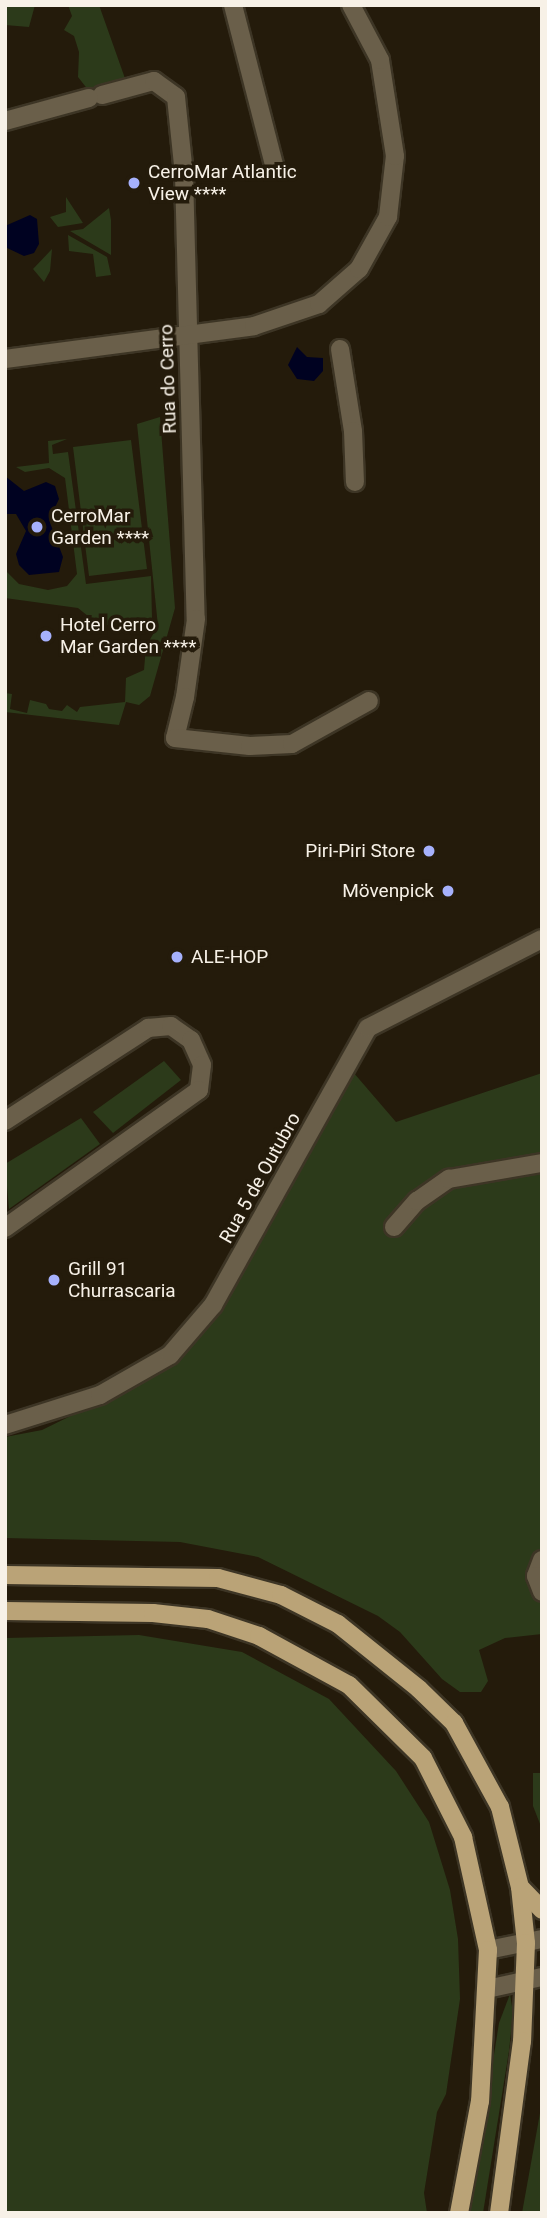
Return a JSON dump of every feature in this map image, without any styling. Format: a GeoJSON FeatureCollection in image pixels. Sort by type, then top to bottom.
{"type":"FeatureCollection","features":[{"type":"Feature","properties":{"kind":"main road"},"geometry":{"type":"LineString","coordinates":[[5,1575],[218,1578],[281,1595],[338,1624],[419,1689],[454,1724],[500,1807],[534,1941],[533,1979],[499,2213]]}},
{"type":"Feature","properties":{"kind":"main road"},"geometry":{"type":"LineString","coordinates":[[5,1611],[153,1613],[208,1619],[259,1636],[349,1685],[423,1758],[463,1837],[488,1950],[480,2101],[459,2213]]}},
{"type":"Feature","properties":{"kind":"main road"},"geometry":{"type":"LineString","coordinates":[[520,1887],[542,1910]]}},
{"type":"Feature","properties":{"kind":"street"},"geometry":{"type":"LineString","coordinates":[[233,5],[274,165]]}},
{"type":"Feature","properties":{"kind":"street"},"geometry":{"type":"LineString","coordinates":[[5,359],[254,326],[319,304],[359,269],[388,217],[395,156],[380,60],[351,5]]}},
{"type":"Feature","properties":{"kind":"street","name":"Rua do Cerro"},"geometry":{"type":"LineString","coordinates":[[5,121],[154,81],[176,97],[184,174],[196,619],[186,697],[175,738],[250,746],[292,744],[369,701]]}},
{"type":"Feature","properties":{"kind":"street"},"geometry":{"type":"LineString","coordinates":[[340,349],[354,431],[355,481]]}},
{"type":"Feature","properties":{"kind":"street","name":"Rua 5 de Outubro"},"geometry":{"type":"LineString","coordinates":[[5,1425],[100,1395],[170,1354],[213,1305],[368,1028],[542,939]]}},
{"type":"Feature","properties":{"kind":"street"},"geometry":{"type":"LineString","coordinates":[[5,1121],[86,1073],[148,1028],[171,1026],[191,1040],[202,1065],[200,1090],[5,1228]]}},
{"type":"Feature","properties":{"kind":"street"},"geometry":{"type":"LineString","coordinates":[[394,1227],[417,1201],[449,1179],[542,1163]]}},
{"type":"Feature","properties":{"kind":"street"},"geometry":{"type":"LineString","coordinates":[[542,1560],[536,1576],[542,1592]]}},
{"type":"Feature","properties":{"kind":"street"},"geometry":{"type":"LineString","coordinates":[[488,1950],[534,1941]]}},
{"type":"Feature","properties":{"kind":"street"},"geometry":{"type":"LineString","coordinates":[[486,1989],[533,1979]]}},
{"type":"Feature","properties":{"kind":"green space"},"geometry":{"type":"Polygon","coordinates":[[[5,5],[35,5],[29,27],[5,25],[5,5]]]}},
{"type":"Feature","properties":{"kind":"green space"},"geometry":{"type":"Polygon","coordinates":[[[68,5],[99,5],[127,84],[89,91],[78,77],[79,52],[74,36],[64,30],[72,16],[68,5]]]}},
{"type":"Feature","properties":{"kind":"green space"},"geometry":{"type":"Polygon","coordinates":[[[66,197],[83,223],[58,227],[50,217],[66,212],[66,197]]]}},
{"type":"Feature","properties":{"kind":"green space"},"geometry":{"type":"Polygon","coordinates":[[[109,208],[111,255],[70,231],[83,229],[109,208]]]}},
{"type":"Feature","properties":{"kind":"green space"},"geometry":{"type":"Polygon","coordinates":[[[68,235],[107,257],[111,275],[96,277],[93,254],[69,251],[68,235]]]}},
{"type":"Feature","properties":{"kind":"green space"},"geometry":{"type":"Polygon","coordinates":[[[52,249],[50,271],[44,282],[33,269],[52,249]]]}},
{"type":"Feature","properties":{"kind":"green space"},"geometry":{"type":"Polygon","coordinates":[[[160,417],[175,608],[150,696],[139,705],[126,702],[119,725],[5,712],[5,693],[12,694],[10,709],[27,713],[30,700],[46,704],[49,709],[62,711],[67,705],[77,712],[80,707],[125,702],[126,678],[144,670],[146,646],[158,626],[137,424],[160,417]]]}},
{"type":"Feature","properties":{"kind":"green space"},"geometry":{"type":"Polygon","coordinates":[[[67,439],[52,445],[53,454],[68,452],[86,584],[151,576],[152,618],[127,631],[94,621],[78,608],[5,598],[5,570],[19,584],[48,590],[67,586],[77,574],[65,478],[49,468],[25,472],[16,467],[49,463],[48,441],[67,439]]]}},
{"type":"Feature","properties":{"kind":"green space"},"geometry":{"type":"Polygon","coordinates":[[[131,440],[147,569],[89,576],[73,447],[131,440]]]}},
{"type":"Feature","properties":{"kind":"green space"},"geometry":{"type":"Polygon","coordinates":[[[164,1061],[181,1080],[113,1133],[93,1112],[164,1061]]]}},
{"type":"Feature","properties":{"kind":"green space"},"geometry":{"type":"Polygon","coordinates":[[[353,1072],[396,1122],[542,1073],[542,1548],[533,1556],[528,1571],[530,1586],[542,1604],[542,1634],[505,1638],[479,1650],[488,1681],[481,1692],[460,1692],[442,1679],[400,1632],[378,1616],[258,1557],[180,1542],[5,1538],[5,1437],[42,1430],[160,1372],[228,1299],[353,1072]]]}},
{"type":"Feature","properties":{"kind":"green space"},"geometry":{"type":"Polygon","coordinates":[[[81,1118],[100,1144],[9,1209],[5,1164],[81,1118]]]}},
{"type":"Feature","properties":{"kind":"green space"},"geometry":{"type":"Polygon","coordinates":[[[139,1635],[242,1652],[329,1699],[396,1771],[429,1822],[450,1890],[458,1939],[460,1999],[446,2094],[437,2112],[424,2193],[427,2213],[5,2213],[5,1638],[139,1635]]]}},
{"type":"Feature","properties":{"kind":"green space"},"geometry":{"type":"Polygon","coordinates":[[[533,1773],[542,1773],[542,1829],[533,1806],[533,1773]]]}},
{"type":"Feature","properties":{"kind":"green space"},"geometry":{"type":"Polygon","coordinates":[[[510,1994],[513,2013],[509,2051],[483,2213],[469,2213],[499,2023],[510,1994]]]}},
{"type":"Feature","properties":{"kind":"green space"},"geometry":{"type":"Polygon","coordinates":[[[542,2102],[542,2213],[522,2213],[542,2102]]]}},
{"type":"Feature","properties":{"kind":"water"},"geometry":{"type":"Polygon","coordinates":[[[30,215],[37,219],[39,244],[34,253],[24,256],[5,247],[5,226],[30,215]]]}},
{"type":"Feature","properties":{"kind":"water"},"geometry":{"type":"Polygon","coordinates":[[[297,347],[307,357],[323,358],[323,371],[314,381],[297,379],[288,365],[297,347]]]}},
{"type":"Feature","properties":{"kind":"water","name":"CerroMar Garden ****"},"geometry":{"type":"Polygon","coordinates":[[[5,476],[24,491],[46,482],[55,486],[59,499],[49,520],[63,557],[59,572],[29,575],[19,565],[16,554],[26,531],[16,514],[5,514],[5,476]]]}},
{"type":"Feature","properties":{"kind":"place","name":"CerroMar Atlantic View ****"},"geometry":{"type":"Point","coordinates":[134,183]}},
{"type":"Feature","properties":{"kind":"place","name":"CerroMar Garden ****"},"geometry":{"type":"Point","coordinates":[37,527]}},
{"type":"Feature","properties":{"kind":"place","name":"Hotel Cerro Mar Garden ****"},"geometry":{"type":"Point","coordinates":[46,636]}},
{"type":"Feature","properties":{"kind":"place","name":"Piri-Piri Store"},"geometry":{"type":"Point","coordinates":[429,851]}},
{"type":"Feature","properties":{"kind":"place","name":"Mövenpick"},"geometry":{"type":"Point","coordinates":[448,891]}},
{"type":"Feature","properties":{"kind":"place","name":"ALE-HOP"},"geometry":{"type":"Point","coordinates":[177,957]}},
{"type":"Feature","properties":{"kind":"place","name":"Grill 91 Churrascaria"},"geometry":{"type":"Point","coordinates":[54,1280]}}]}
